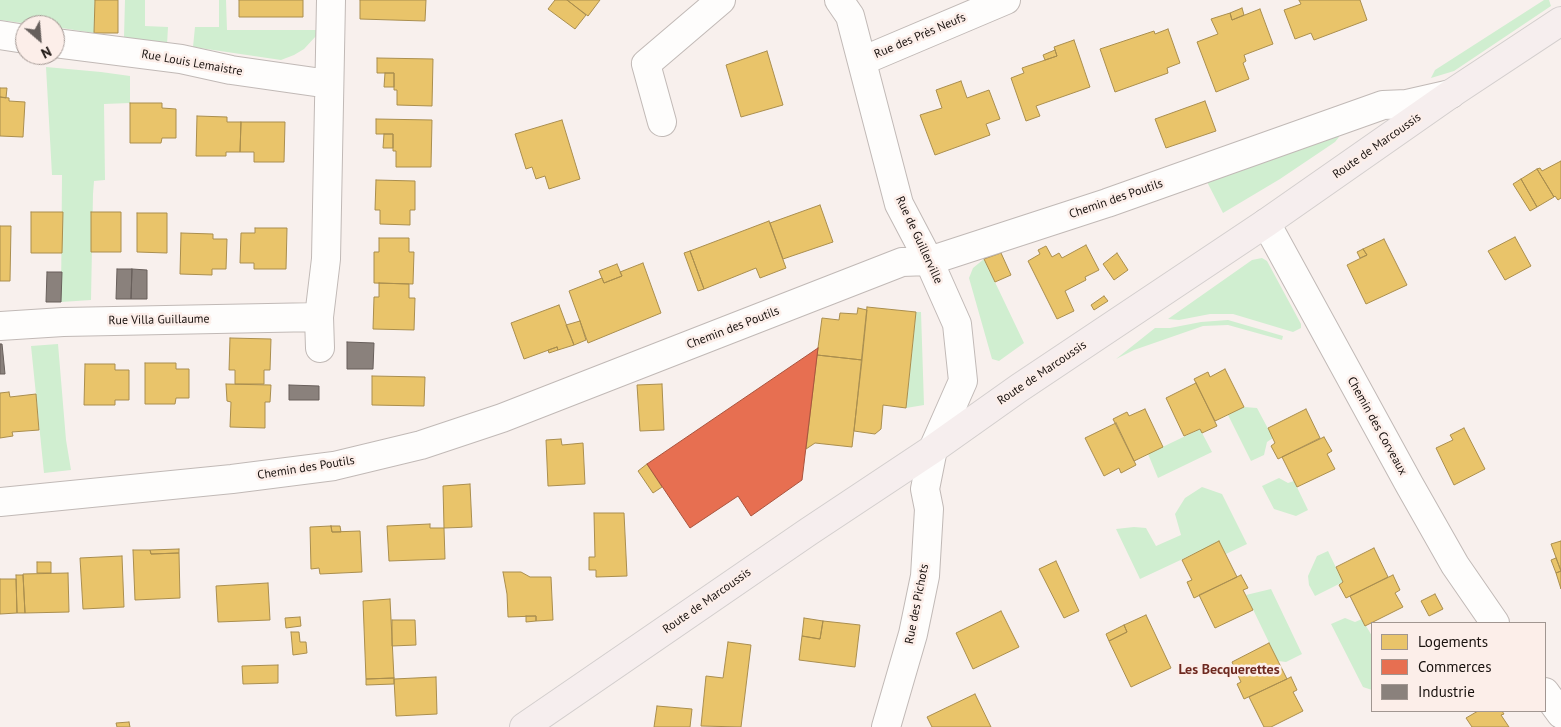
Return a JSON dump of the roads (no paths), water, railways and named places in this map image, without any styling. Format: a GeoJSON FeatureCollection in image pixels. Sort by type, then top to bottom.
{"type":"FeatureCollection","features":[{"type":"Feature","properties":{"kind":"main road","name":"Route de Marcoussis"},"geometry":{"type":"LineString","coordinates":[[524,727],[933,449],[1019,388],[1266,224],[1452,93],[1561,21]]}},
{"type":"Feature","properties":{"kind":"street"},"geometry":{"type":"LineString","coordinates":[[320,348],[319,316],[326,259],[331,0]]}},
{"type":"Feature","properties":{"kind":"street"},"geometry":{"type":"LineString","coordinates":[[662,122],[646,64],[721,0]]}},
{"type":"Feature","properties":{"kind":"street","name":"Rue de Guillerville"},"geometry":{"type":"LineString","coordinates":[[839,0],[850,16],[900,204],[929,261],[957,324],[964,381],[933,449]]}},
{"type":"Feature","properties":{"kind":"street","name":"Rue des Près Neufs"},"geometry":{"type":"LineString","coordinates":[[862,61],[1006,0]]}},
{"type":"Feature","properties":{"kind":"street"},"geometry":{"type":"LineString","coordinates":[[0,35],[15,37]]}},
{"type":"Feature","properties":{"kind":"street","name":"Rue Louis Lemaistre"},"geometry":{"type":"LineString","coordinates":[[65,43],[181,59],[231,70],[329,84]]}},
{"type":"Feature","properties":{"kind":"street","name":"Chemin des Poutils"},"geometry":{"type":"LineString","coordinates":[[0,502],[232,479],[334,466],[421,444],[502,418],[902,262],[929,261],[1107,203],[1384,105],[1407,104],[1452,93]]}},
{"type":"Feature","properties":{"kind":"street","name":"Chemin des Corveaux"},"geometry":{"type":"LineString","coordinates":[[1266,224],[1446,548],[1494,622]]}},
{"type":"Feature","properties":{"kind":"street","name":"Rue Villa Guillaume"},"geometry":{"type":"LineString","coordinates":[[0,326],[63,322],[319,316]]}},
{"type":"Feature","properties":{"kind":"street","name":"Rue des Pichots"},"geometry":{"type":"LineString","coordinates":[[886,727],[914,634],[925,576],[929,509],[925,489],[933,449]]}},
{"type":"Feature","properties":{"kind":"street"},"geometry":{"type":"LineString","coordinates":[[1546,693],[1561,714]]}},
{"type":"Feature","properties":{"kind":"district","name":"Les Becquerettes"},"geometry":{"type":"Point","coordinates":[1229,670]}}]}
